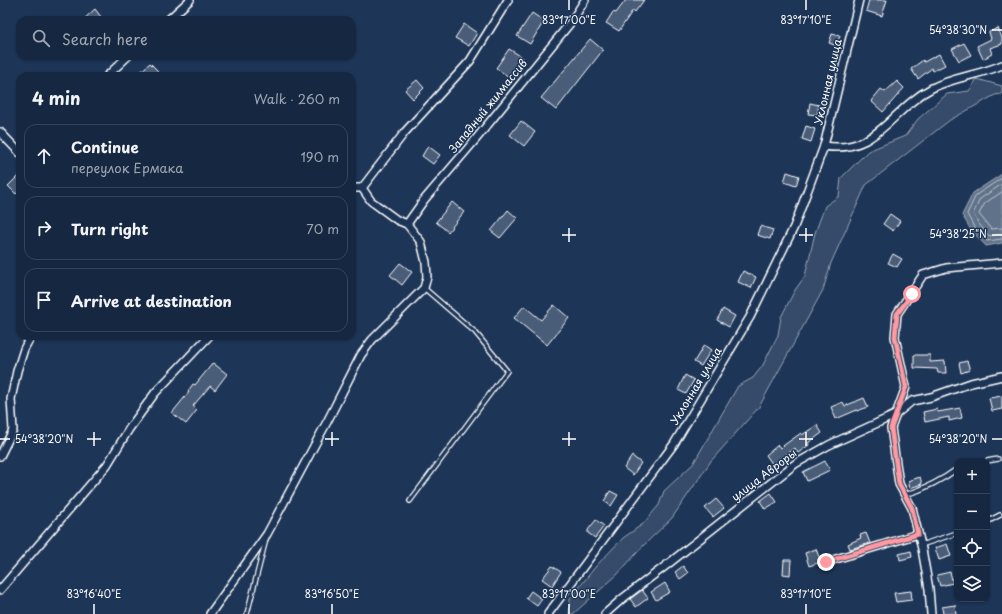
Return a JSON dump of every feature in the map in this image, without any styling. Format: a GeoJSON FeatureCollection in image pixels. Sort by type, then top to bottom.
{"type":"FeatureCollection","features":[{"type":"Feature","properties":{"kind":"street"},"geometry":{"type":"LineString","coordinates":[[172,16],[190,0]]}},
{"type":"Feature","properties":{"kind":"street"},"geometry":{"type":"LineString","coordinates":[[362,188],[405,132],[470,61],[508,0]]}},
{"type":"Feature","properties":{"kind":"street","name":"Западный жилмассив"},"geometry":{"type":"LineString","coordinates":[[407,224],[424,200],[476,139],[571,22],[585,0]]}},
{"type":"Feature","properties":{"kind":"street","name":"Уклонная улица"},"geometry":{"type":"LineString","coordinates":[[548,614],[674,444],[750,317],[794,227],[824,146],[858,0]]}},
{"type":"Feature","properties":{"kind":"street"},"geometry":{"type":"LineString","coordinates":[[112,72],[124,60]]}},
{"type":"Feature","properties":{"kind":"street"},"geometry":{"type":"LineString","coordinates":[[824,146],[837,148],[858,144],[875,135],[913,100],[931,89],[946,82],[1002,65]]}},
{"type":"Feature","properties":{"kind":"street"},"geometry":{"type":"LineString","coordinates":[[0,132],[16,149]]}},
{"type":"Feature","properties":{"kind":"street"},"geometry":{"type":"LineString","coordinates":[[356,188],[362,188]]}},
{"type":"Feature","properties":{"kind":"street"},"geometry":{"type":"LineString","coordinates":[[210,614],[267,534],[361,355],[372,340],[424,288],[427,277],[426,262],[421,242],[407,224],[398,220],[371,201],[362,188]]}},
{"type":"Feature","properties":{"kind":"street"},"geometry":{"type":"LineString","coordinates":[[931,614],[929,589],[921,545],[912,508],[899,484],[891,428],[906,387],[895,337],[897,314],[923,275],[946,268],[1002,263]]}},
{"type":"Feature","properties":{"kind":"street"},"geometry":{"type":"LineString","coordinates":[[0,456],[14,430],[12,399],[16,371],[29,340]]}},
{"type":"Feature","properties":{"kind":"street"},"geometry":{"type":"LineString","coordinates":[[0,590],[107,465],[129,429],[155,393],[204,340]]}},
{"type":"Feature","properties":{"kind":"street","name":"улица Авроры"},"geometry":{"type":"LineString","coordinates":[[605,614],[794,464],[828,445],[895,415],[912,401],[931,397],[971,383],[1002,376]]}},
{"type":"Feature","properties":{"kind":"street"},"geometry":{"type":"LineString","coordinates":[[826,562],[918,534]]}},
{"type":"Feature","properties":{"kind":"lane"},"geometry":{"type":"LineString","coordinates":[[410,501],[507,371],[475,332],[424,288]]}},
{"type":"Feature","properties":{"kind":"lane"},"geometry":{"type":"LineString","coordinates":[[990,460],[998,459]]}},
{"type":"Feature","properties":{"kind":"lane"},"geometry":{"type":"LineString","coordinates":[[905,495],[925,488],[945,478],[954,471]]}},
{"type":"Feature","properties":{"kind":"lane"},"geometry":{"type":"LineString","coordinates":[[990,520],[1000,515]]}},
{"type":"Feature","properties":{"kind":"lane"},"geometry":{"type":"LineString","coordinates":[[247,614],[267,534]]}},
{"type":"Feature","properties":{"kind":"lane"},"geometry":{"type":"LineString","coordinates":[[921,545],[954,534]]}},
{"type":"Feature","properties":{"kind":"shaded area"},"geometry":{"type":"Polygon","coordinates":[[[977,79],[1002,86],[1002,94],[995,95],[950,120],[866,185],[831,263],[823,290],[759,407],[711,461],[672,518],[644,545],[617,575],[573,614],[569,614],[570,599],[596,566],[623,538],[643,524],[659,505],[664,491],[693,464],[738,386],[753,378],[763,365],[778,335],[781,317],[795,290],[805,276],[815,233],[825,206],[839,196],[841,178],[868,151],[905,136],[918,119],[947,94],[969,91],[977,79]]]}},
{"type":"Feature","properties":{"kind":"water"},"geometry":{"type":"Polygon","coordinates":[[[1002,174],[1002,243],[986,246],[971,230],[962,215],[973,193],[1002,174]]]}},
{"type":"Feature","properties":{"kind":"building"},"geometry":{"type":"Polygon","coordinates":[[[626,0],[644,0],[635,12],[633,10],[619,31],[606,23],[613,12],[616,13],[626,0]]]}},
{"type":"Feature","properties":{"kind":"building"},"geometry":{"type":"Polygon","coordinates":[[[869,0],[887,0],[882,16],[866,11],[869,0]]]}},
{"type":"Feature","properties":{"kind":"building"},"geometry":{"type":"Polygon","coordinates":[[[95,9],[100,16],[87,16],[95,9]]]}},
{"type":"Feature","properties":{"kind":"building"},"geometry":{"type":"Polygon","coordinates":[[[532,13],[544,21],[530,44],[517,36],[532,13]]]}},
{"type":"Feature","properties":{"kind":"building"},"geometry":{"type":"Polygon","coordinates":[[[464,24],[477,33],[469,46],[455,38],[464,24]]]}},
{"type":"Feature","properties":{"kind":"building"},"geometry":{"type":"Polygon","coordinates":[[[998,28],[1002,38],[1002,44],[990,48],[992,54],[983,59],[977,46],[991,39],[989,32],[998,28]]]}},
{"type":"Feature","properties":{"kind":"building"},"geometry":{"type":"Polygon","coordinates":[[[832,34],[840,36],[837,46],[829,43],[832,34]]]}},
{"type":"Feature","properties":{"kind":"building"},"geometry":{"type":"Polygon","coordinates":[[[590,39],[603,50],[556,110],[541,98],[590,39]]]}},
{"type":"Feature","properties":{"kind":"building"},"geometry":{"type":"Polygon","coordinates":[[[964,43],[971,55],[959,61],[952,49],[964,43]]]}},
{"type":"Feature","properties":{"kind":"building"},"geometry":{"type":"Polygon","coordinates":[[[509,49],[522,57],[509,77],[496,68],[509,49]]]}},
{"type":"Feature","properties":{"kind":"building"},"geometry":{"type":"Polygon","coordinates":[[[939,54],[945,65],[933,71],[932,68],[918,79],[911,69],[923,60],[924,62],[939,54]]]}},
{"type":"Feature","properties":{"kind":"building"},"geometry":{"type":"Polygon","coordinates":[[[150,63],[158,71],[157,72],[140,72],[150,63]]]}},
{"type":"Feature","properties":{"kind":"building"},"geometry":{"type":"Polygon","coordinates":[[[417,80],[424,88],[413,99],[405,90],[417,80]]]}},
{"type":"Feature","properties":{"kind":"building"},"geometry":{"type":"Polygon","coordinates":[[[897,81],[904,88],[883,112],[871,101],[881,89],[885,92],[897,81]]]}},
{"type":"Feature","properties":{"kind":"building"},"geometry":{"type":"Polygon","coordinates":[[[810,103],[819,105],[817,115],[808,114],[810,103]]]}},
{"type":"Feature","properties":{"kind":"building"},"geometry":{"type":"Polygon","coordinates":[[[521,121],[535,132],[524,146],[510,135],[521,121]]]}},
{"type":"Feature","properties":{"kind":"building"},"geometry":{"type":"Polygon","coordinates":[[[806,126],[815,129],[811,142],[802,139],[806,126]]]}},
{"type":"Feature","properties":{"kind":"building"},"geometry":{"type":"Polygon","coordinates":[[[428,146],[440,155],[433,164],[422,156],[428,146]]]}},
{"type":"Feature","properties":{"kind":"building"},"geometry":{"type":"Polygon","coordinates":[[[787,172],[799,176],[796,186],[784,182],[787,172]]]}},
{"type":"Feature","properties":{"kind":"building"},"geometry":{"type":"Polygon","coordinates":[[[16,178],[16,194],[8,186],[16,178]]]}},
{"type":"Feature","properties":{"kind":"building"},"geometry":{"type":"Polygon","coordinates":[[[452,202],[464,212],[448,232],[436,222],[452,202]]]}},
{"type":"Feature","properties":{"kind":"building"},"geometry":{"type":"Polygon","coordinates":[[[508,210],[517,218],[500,238],[491,231],[508,210]]]}},
{"type":"Feature","properties":{"kind":"building"},"geometry":{"type":"Polygon","coordinates":[[[890,214],[900,221],[893,231],[883,224],[890,214]]]}},
{"type":"Feature","properties":{"kind":"building"},"geometry":{"type":"Polygon","coordinates":[[[760,226],[773,230],[770,239],[757,235],[760,226]]]}},
{"type":"Feature","properties":{"kind":"building"},"geometry":{"type":"Polygon","coordinates":[[[893,254],[902,259],[897,267],[888,263],[893,254]]]}},
{"type":"Feature","properties":{"kind":"building"},"geometry":{"type":"Polygon","coordinates":[[[400,263],[412,272],[402,285],[390,275],[400,263]]]}},
{"type":"Feature","properties":{"kind":"building"},"geometry":{"type":"Polygon","coordinates":[[[743,271],[756,277],[751,288],[738,282],[743,271]]]}},
{"type":"Feature","properties":{"kind":"building"},"geometry":{"type":"Polygon","coordinates":[[[554,305],[569,318],[547,345],[514,318],[524,306],[541,320],[554,305]]]}},
{"type":"Feature","properties":{"kind":"building"},"geometry":{"type":"Polygon","coordinates":[[[723,309],[735,316],[729,327],[717,320],[723,309]]]}},
{"type":"Feature","properties":{"kind":"building"},"geometry":{"type":"Polygon","coordinates":[[[704,345],[711,350],[701,366],[694,362],[704,345]]]}},
{"type":"Feature","properties":{"kind":"building"},"geometry":{"type":"Polygon","coordinates":[[[914,355],[930,355],[930,362],[945,361],[946,373],[938,373],[937,369],[914,368],[914,355]]]}},
{"type":"Feature","properties":{"kind":"building"},"geometry":{"type":"Polygon","coordinates":[[[967,361],[970,370],[961,373],[959,363],[967,361]]]}},
{"type":"Feature","properties":{"kind":"building"},"geometry":{"type":"Polygon","coordinates":[[[213,363],[227,374],[215,390],[210,386],[193,406],[197,410],[186,424],[172,413],[189,392],[188,391],[193,384],[195,385],[213,363]]]}},
{"type":"Feature","properties":{"kind":"building"},"geometry":{"type":"Polygon","coordinates":[[[685,375],[694,380],[686,394],[678,390],[685,375]]]}},
{"type":"Feature","properties":{"kind":"building"},"geometry":{"type":"Polygon","coordinates":[[[1002,396],[1002,409],[992,411],[989,398],[1002,396]]]}},
{"type":"Feature","properties":{"kind":"building"},"geometry":{"type":"Polygon","coordinates":[[[864,398],[868,407],[836,419],[831,407],[843,402],[845,406],[864,398]]]}},
{"type":"Feature","properties":{"kind":"building"},"geometry":{"type":"Polygon","coordinates":[[[960,408],[962,418],[949,421],[949,417],[925,422],[923,412],[937,409],[938,412],[960,408]]]}},
{"type":"Feature","properties":{"kind":"building"},"geometry":{"type":"Polygon","coordinates":[[[817,425],[822,433],[808,443],[809,445],[798,453],[795,448],[773,465],[766,455],[778,445],[780,448],[801,433],[802,435],[817,425]]]}},
{"type":"Feature","properties":{"kind":"building"},"geometry":{"type":"Polygon","coordinates":[[[632,456],[641,463],[633,475],[624,468],[632,456]]]}},
{"type":"Feature","properties":{"kind":"building"},"geometry":{"type":"Polygon","coordinates":[[[825,461],[830,470],[807,481],[803,472],[825,461]]]}},
{"type":"Feature","properties":{"kind":"building"},"geometry":{"type":"Polygon","coordinates":[[[920,477],[922,484],[910,488],[908,481],[920,477]]]}},
{"type":"Feature","properties":{"kind":"building"},"geometry":{"type":"Polygon","coordinates":[[[610,491],[618,495],[611,506],[604,501],[610,491]]]}},
{"type":"Feature","properties":{"kind":"building"},"geometry":{"type":"Polygon","coordinates":[[[771,493],[777,502],[765,509],[760,501],[771,493]]]}},
{"type":"Feature","properties":{"kind":"building"},"geometry":{"type":"Polygon","coordinates":[[[716,499],[724,508],[713,517],[705,508],[716,499]]]}},
{"type":"Feature","properties":{"kind":"building"},"geometry":{"type":"Polygon","coordinates":[[[596,520],[604,526],[595,538],[588,533],[588,530],[596,520]]]}},
{"type":"Feature","properties":{"kind":"building"},"geometry":{"type":"Polygon","coordinates":[[[866,533],[870,543],[850,549],[848,544],[861,538],[860,535],[866,533]]]}},
{"type":"Feature","properties":{"kind":"building"},"geometry":{"type":"Polygon","coordinates":[[[947,544],[951,556],[939,560],[935,548],[947,544]]]}},
{"type":"Feature","properties":{"kind":"building"},"geometry":{"type":"Polygon","coordinates":[[[816,549],[821,562],[809,566],[805,553],[816,549]]]}},
{"type":"Feature","properties":{"kind":"building"},"geometry":{"type":"Polygon","coordinates":[[[911,551],[912,557],[900,560],[899,554],[911,551]]]}},
{"type":"Feature","properties":{"kind":"building"},"geometry":{"type":"Polygon","coordinates":[[[784,560],[791,560],[790,575],[783,574],[784,560]]]}},
{"type":"Feature","properties":{"kind":"building"},"geometry":{"type":"Polygon","coordinates":[[[552,566],[561,572],[552,586],[542,579],[552,566]]]}},
{"type":"Feature","properties":{"kind":"building"},"geometry":{"type":"Polygon","coordinates":[[[683,566],[688,573],[680,579],[675,572],[683,566]]]}},
{"type":"Feature","properties":{"kind":"building"},"geometry":{"type":"Polygon","coordinates":[[[950,572],[953,583],[940,586],[937,575],[950,572]]]}},
{"type":"Feature","properties":{"kind":"building"},"geometry":{"type":"Polygon","coordinates":[[[665,583],[670,592],[656,600],[651,592],[665,583]]]}},
{"type":"Feature","properties":{"kind":"building"},"geometry":{"type":"Polygon","coordinates":[[[642,590],[648,598],[636,607],[630,599],[642,590]]]}},
{"type":"Feature","properties":{"kind":"building"},"geometry":{"type":"Polygon","coordinates":[[[531,591],[542,599],[537,606],[526,598],[531,591]]]}},
{"type":"Feature","properties":{"kind":"building"},"geometry":{"type":"Polygon","coordinates":[[[911,591],[912,600],[896,602],[894,593],[911,591]]]}},
{"type":"Feature","properties":{"kind":"building"},"geometry":{"type":"Polygon","coordinates":[[[955,605],[956,614],[943,614],[942,607],[955,605]]]}},
{"type":"Feature","properties":{"kind":"route"},"geometry":{"type":"LineString","coordinates":[[826,562],[918,534],[912,508],[899,484],[896,454],[891,428],[906,387],[895,337],[897,314],[912,294]]}}]}
